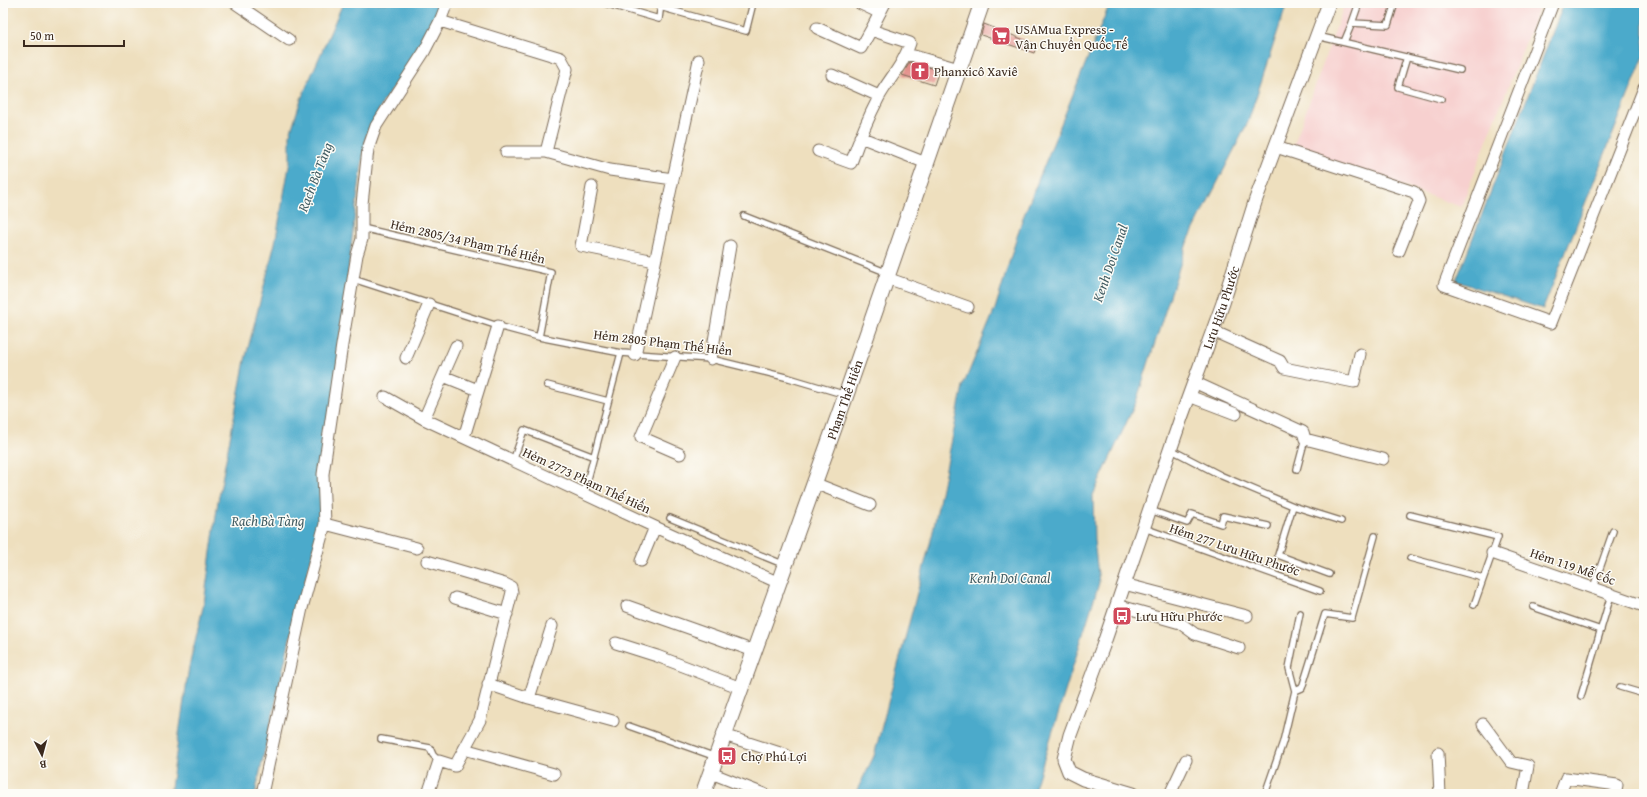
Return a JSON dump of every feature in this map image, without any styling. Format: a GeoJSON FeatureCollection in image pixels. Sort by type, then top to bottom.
{"type":"FeatureCollection","features":[{"type":"Feature","properties":{"kind":"main road","name":"Phạm Thế Hiển"},"geometry":{"type":"LineString","coordinates":[[703,794],[888,276],[982,3]]}},
{"type":"Feature","properties":{"kind":"street"},"geometry":{"type":"LineString","coordinates":[[235,3],[289,40]]}},
{"type":"Feature","properties":{"kind":"street"},"geometry":{"type":"LineString","coordinates":[[262,794],[302,608],[325,524],[323,474],[353,279],[362,239],[362,204],[368,149],[376,126],[424,52],[440,21],[447,3]]}},
{"type":"Feature","properties":{"kind":"street"},"geometry":{"type":"LineString","coordinates":[[817,28],[861,48],[883,8],[859,3]]}},
{"type":"Feature","properties":{"kind":"street","name":"Lưu Hữu Phước"},"geometry":{"type":"LineString","coordinates":[[1133,794],[1083,779],[1069,772],[1064,759],[1070,735],[1213,331],[1256,199],[1329,3]]}},
{"type":"Feature","properties":{"kind":"street"},"geometry":{"type":"LineString","coordinates":[[1553,3],[1444,285],[1550,323],[1644,88]]}},
{"type":"Feature","properties":{"kind":"street"},"geometry":{"type":"LineString","coordinates":[[440,21],[561,58],[567,69],[546,152]]}},
{"type":"Feature","properties":{"kind":"street"},"geometry":{"type":"LineString","coordinates":[[818,151],[851,163],[860,137],[879,96],[907,54],[910,44],[871,30]]}},
{"type":"Feature","properties":{"kind":"street"},"geometry":{"type":"LineString","coordinates":[[907,54],[959,69]]}},
{"type":"Feature","properties":{"kind":"street"},"geometry":{"type":"LineString","coordinates":[[635,355],[699,60]]}},
{"type":"Feature","properties":{"kind":"street"},"geometry":{"type":"LineString","coordinates":[[832,75],[879,96]]}},
{"type":"Feature","properties":{"kind":"street"},"geometry":{"type":"LineString","coordinates":[[860,137],[926,163]]}},
{"type":"Feature","properties":{"kind":"street"},"geometry":{"type":"LineString","coordinates":[[1276,147],[1414,192],[1419,201],[1399,251]]}},
{"type":"Feature","properties":{"kind":"street"},"geometry":{"type":"LineString","coordinates":[[506,152],[546,152],[610,170],[673,179]]}},
{"type":"Feature","properties":{"kind":"street"},"geometry":{"type":"LineString","coordinates":[[592,187],[581,246],[655,262]]}},
{"type":"Feature","properties":{"kind":"street"},"geometry":{"type":"LineString","coordinates":[[711,359],[730,246]]}},
{"type":"Feature","properties":{"kind":"street"},"geometry":{"type":"LineString","coordinates":[[888,276],[968,307]]}},
{"type":"Feature","properties":{"kind":"street"},"geometry":{"type":"LineString","coordinates":[[406,358],[429,304]]}},
{"type":"Feature","properties":{"kind":"street"},"geometry":{"type":"LineString","coordinates":[[464,437],[498,326]]}},
{"type":"Feature","properties":{"kind":"street"},"geometry":{"type":"LineString","coordinates":[[1213,331],[1280,361],[1284,368],[1354,382],[1360,354]]}},
{"type":"Feature","properties":{"kind":"street"},"geometry":{"type":"LineString","coordinates":[[424,419],[456,346]]}},
{"type":"Feature","properties":{"kind":"street"},"geometry":{"type":"LineString","coordinates":[[675,357],[640,437],[680,454]]}},
{"type":"Feature","properties":{"kind":"street"},"geometry":{"type":"LineString","coordinates":[[443,376],[478,390]]}},
{"type":"Feature","properties":{"kind":"street"},"geometry":{"type":"LineString","coordinates":[[1194,382],[1302,432],[1305,439],[1383,459]]}},
{"type":"Feature","properties":{"kind":"street"},"geometry":{"type":"LineString","coordinates":[[1189,396],[1236,414]]}},
{"type":"Feature","properties":{"kind":"street","name":"Hẻm 2773 Phạm Thế Hiển"},"geometry":{"type":"LineString","coordinates":[[385,397],[424,419],[779,583]]}},
{"type":"Feature","properties":{"kind":"street"},"geometry":{"type":"LineString","coordinates":[[814,483],[870,505]]}},
{"type":"Feature","properties":{"kind":"street"},"geometry":{"type":"LineString","coordinates":[[325,524],[417,548]]}},
{"type":"Feature","properties":{"kind":"street"},"geometry":{"type":"LineString","coordinates":[[641,561],[655,527]]}},
{"type":"Feature","properties":{"kind":"street","name":"Hẻm 119 Mễ Cốc"},"geometry":{"type":"LineString","coordinates":[[1492,553],[1644,606]]}},
{"type":"Feature","properties":{"kind":"street"},"geometry":{"type":"LineString","coordinates":[[427,561],[511,587],[512,592],[480,720],[455,766],[439,761],[428,794]]}},
{"type":"Feature","properties":{"kind":"street"},"geometry":{"type":"LineString","coordinates":[[1124,584],[1247,616]]}},
{"type":"Feature","properties":{"kind":"street"},"geometry":{"type":"LineString","coordinates":[[455,598],[506,614]]}},
{"type":"Feature","properties":{"kind":"street"},"geometry":{"type":"LineString","coordinates":[[1117,605],[1180,623],[1195,634],[1239,648]]}},
{"type":"Feature","properties":{"kind":"street"},"geometry":{"type":"LineString","coordinates":[[627,606],[754,651]]}},
{"type":"Feature","properties":{"kind":"street"},"geometry":{"type":"LineString","coordinates":[[529,698],[552,626]]}},
{"type":"Feature","properties":{"kind":"street"},"geometry":{"type":"LineString","coordinates":[[616,644],[657,656],[741,688]]}},
{"type":"Feature","properties":{"kind":"street"},"geometry":{"type":"LineString","coordinates":[[488,684],[529,698],[613,721]]}},
{"type":"Feature","properties":{"kind":"street"},"geometry":{"type":"LineString","coordinates":[[1483,724],[1511,762],[1528,766],[1523,794]]}},
{"type":"Feature","properties":{"kind":"street"},"geometry":{"type":"LineString","coordinates":[[724,735],[786,755]]}},
{"type":"Feature","properties":{"kind":"street"},"geometry":{"type":"LineString","coordinates":[[464,749],[554,774]]}},
{"type":"Feature","properties":{"kind":"street"},"geometry":{"type":"LineString","coordinates":[[1438,753],[1440,794]]}},
{"type":"Feature","properties":{"kind":"street"},"geometry":{"type":"LineString","coordinates":[[1170,794],[1186,760]]}},
{"type":"Feature","properties":{"kind":"street"},"geometry":{"type":"LineString","coordinates":[[711,773],[764,794]]}},
{"type":"Feature","properties":{"kind":"street"},"geometry":{"type":"LineString","coordinates":[[1560,794],[1566,778],[1616,785],[1615,794]]}},
{"type":"Feature","properties":{"kind":"lane"},"geometry":{"type":"LineString","coordinates":[[604,3],[658,19],[661,5],[746,31],[754,3]]}},
{"type":"Feature","properties":{"kind":"lane"},"geometry":{"type":"LineString","coordinates":[[1344,42],[1359,3]]}},
{"type":"Feature","properties":{"kind":"lane"},"geometry":{"type":"LineString","coordinates":[[1352,23],[1388,25],[1395,3]]}},
{"type":"Feature","properties":{"kind":"lane"},"geometry":{"type":"LineString","coordinates":[[1317,36],[1460,70]]}},
{"type":"Feature","properties":{"kind":"lane"},"geometry":{"type":"LineString","coordinates":[[1407,57],[1398,87],[1441,99]]}},
{"type":"Feature","properties":{"kind":"lane"},"geometry":{"type":"LineString","coordinates":[[744,216],[888,276]]}},
{"type":"Feature","properties":{"kind":"lane","name":"Hẻm 2805/34 Phạm Thế Hiển"},"geometry":{"type":"LineString","coordinates":[[362,228],[551,272],[539,337]]}},
{"type":"Feature","properties":{"kind":"lane","name":"Hẻm 2805 Phạm Thế Hiển"},"geometry":{"type":"LineString","coordinates":[[353,279],[498,326],[539,337],[635,355],[711,359],[789,378],[846,395]]}},
{"type":"Feature","properties":{"kind":"lane"},"geometry":{"type":"LineString","coordinates":[[584,494],[620,353]]}},
{"type":"Feature","properties":{"kind":"lane"},"geometry":{"type":"LineString","coordinates":[[547,386],[608,401]]}},
{"type":"Feature","properties":{"kind":"lane"},"geometry":{"type":"LineString","coordinates":[[513,461],[524,430],[594,456]]}},
{"type":"Feature","properties":{"kind":"lane"},"geometry":{"type":"LineString","coordinates":[[1298,469],[1305,439]]}},
{"type":"Feature","properties":{"kind":"lane"},"geometry":{"type":"LineString","coordinates":[[1170,449],[1222,476],[1293,506],[1341,521]]}},
{"type":"Feature","properties":{"kind":"lane"},"geometry":{"type":"LineString","coordinates":[[1293,506],[1278,554],[1329,574]]}},
{"type":"Feature","properties":{"kind":"lane"},"geometry":{"type":"LineString","coordinates":[[1150,510],[1187,523],[1192,514],[1221,524],[1223,516],[1268,526]]}},
{"type":"Feature","properties":{"kind":"lane"},"geometry":{"type":"LineString","coordinates":[[1410,515],[1498,537],[1474,605]]}},
{"type":"Feature","properties":{"kind":"lane"},"geometry":{"type":"LineString","coordinates":[[670,518],[785,565]]}},
{"type":"Feature","properties":{"kind":"lane","name":"Hẻm 277 Lưu Hữu Phước"},"geometry":{"type":"LineString","coordinates":[[1143,528],[1320,591]]}},
{"type":"Feature","properties":{"kind":"lane"},"geometry":{"type":"LineString","coordinates":[[1593,588],[1613,531]]}},
{"type":"Feature","properties":{"kind":"lane"},"geometry":{"type":"LineString","coordinates":[[1295,691],[1302,688],[1325,614],[1352,618],[1374,536]]}},
{"type":"Feature","properties":{"kind":"lane"},"geometry":{"type":"LineString","coordinates":[[1410,558],[1483,578]]}},
{"type":"Feature","properties":{"kind":"lane"},"geometry":{"type":"LineString","coordinates":[[1581,696],[1611,595]]}},
{"type":"Feature","properties":{"kind":"lane"},"geometry":{"type":"LineString","coordinates":[[1533,608],[1601,630]]}},
{"type":"Feature","properties":{"kind":"lane"},"geometry":{"type":"LineString","coordinates":[[1266,794],[1283,742],[1295,691],[1289,668],[1300,613]]}},
{"type":"Feature","properties":{"kind":"lane"},"geometry":{"type":"LineString","coordinates":[[1620,687],[1644,694]]}},
{"type":"Feature","properties":{"kind":"lane"},"geometry":{"type":"LineString","coordinates":[[629,726],[716,757]]}},
{"type":"Feature","properties":{"kind":"lane"},"geometry":{"type":"LineString","coordinates":[[381,739],[430,748],[439,761]]}},
{"type":"Feature","properties":{"kind":"shaded area"},"geometry":{"type":"Polygon","coordinates":[[[1345,3],[1541,3],[1461,207],[1293,147],[1345,3]]]}},
{"type":"Feature","properties":{"kind":"water","name":"Rạch Bà Tàng"},"geometry":{"type":"Polygon","coordinates":[[[343,3],[441,3],[409,65],[383,102],[366,137],[354,221],[319,531],[295,616],[255,794],[170,794],[189,667],[204,603],[218,501],[245,360],[275,243],[290,161],[290,134],[301,99],[343,3]]]}},
{"type":"Feature","properties":{"kind":"water","name":"Kenh Doi Canal"},"geometry":{"type":"Polygon","coordinates":[[[1110,3],[1287,3],[1248,122],[1187,243],[1136,402],[1093,495],[1094,540],[1099,583],[1035,788],[1039,794],[855,794],[874,756],[932,536],[963,386],[995,309],[1022,220],[1110,3]]]}},
{"type":"Feature","properties":{"kind":"water"},"geometry":{"type":"Polygon","coordinates":[[[1564,3],[1644,3],[1644,56],[1543,309],[1456,281],[1564,3]]]}},
{"type":"Feature","properties":{"kind":"building","name":"USAMua Express - Vận Chuyển Quốc Tế"},"geometry":{"type":"Polygon","coordinates":[[[984,24],[1037,45],[1034,53],[981,35],[984,24]]]}},
{"type":"Feature","properties":{"kind":"building","name":"Phanxicô Xaviê"},"geometry":{"type":"Polygon","coordinates":[[[910,62],[939,70],[934,85],[902,75],[910,62]]]}},
{"type":"Feature","properties":{"kind":"place","name":"USAMua Express - Vận Chuyển Quốc Tế"},"geometry":{"type":"Point","coordinates":[1001,36]}},
{"type":"Feature","properties":{"kind":"place","name":"Phanxicô Xaviê"},"geometry":{"type":"Point","coordinates":[920,71]}},
{"type":"Feature","properties":{"kind":"place","name":"Lưu Hữu Phước"},"geometry":{"type":"Point","coordinates":[1122,616]}},
{"type":"Feature","properties":{"kind":"place","name":"Chợ Phú Lợi"},"geometry":{"type":"Point","coordinates":[727,756]}}]}
